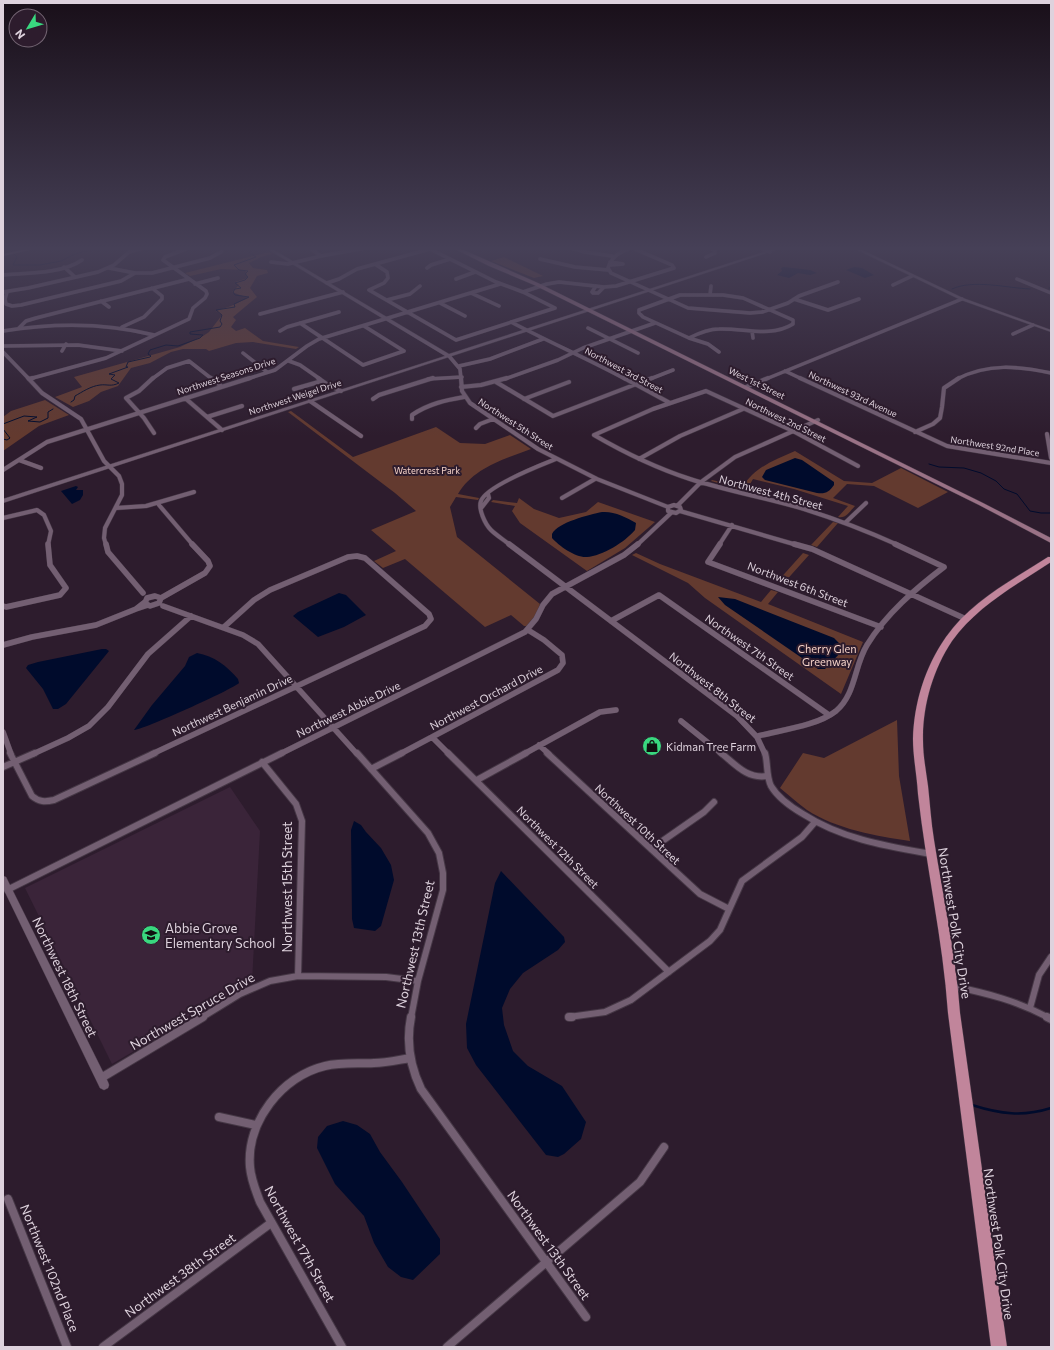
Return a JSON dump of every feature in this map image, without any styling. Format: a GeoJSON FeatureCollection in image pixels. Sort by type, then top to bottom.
{"type":"FeatureCollection","features":[{"type":"Feature","properties":{"kind":"main road","name":"West 1st Street"},"geometry":{"type":"LineString","coordinates":[[590,310],[816,421],[1051,541]]}},
{"type":"Feature","properties":{"kind":"main road","name":"West 1st Street"},"geometry":{"type":"LineString","coordinates":[[816,421],[984,502],[1051,538]]}},
{"type":"Feature","properties":{"kind":"main road","name":"Northwest Polk City Drive"},"geometry":{"type":"LineString","coordinates":[[999,1347],[954,1021],[952,986],[925,814],[918,740],[922,696],[929,676],[944,644],[967,618],[1000,591],[1051,559]]}},
{"type":"Feature","properties":{"kind":"street"},"geometry":{"type":"LineString","coordinates":[[19,328],[22,323],[31,319],[68,310]]}},
{"type":"Feature","properties":{"kind":"street"},"geometry":{"type":"LineString","coordinates":[[121,327],[144,317],[151,310]]}},
{"type":"Feature","properties":{"kind":"street"},"geometry":{"type":"LineString","coordinates":[[29,379],[106,358],[189,319],[192,310]]}},
{"type":"Feature","properties":{"kind":"street"},"geometry":{"type":"LineString","coordinates":[[260,314],[275,310]]}},
{"type":"Feature","properties":{"kind":"street","name":"Northwest 5th Street"},"geometry":{"type":"LineString","coordinates":[[373,310],[449,356],[462,370],[461,387],[464,397],[472,405],[556,459],[595,479],[670,510],[680,511],[732,525],[793,544],[809,552],[827,556],[922,600],[967,618]]}},
{"type":"Feature","properties":{"kind":"street"},"geometry":{"type":"LineString","coordinates":[[404,310],[456,340],[549,310]]}},
{"type":"Feature","properties":{"kind":"street","name":"Northwest Seasons Drive"},"geometry":{"type":"LineString","coordinates":[[3,470],[44,443],[267,372],[289,361],[305,346],[322,338],[414,310]]}},
{"type":"Feature","properties":{"kind":"street"},"geometry":{"type":"LineString","coordinates":[[454,310],[465,316]]}},
{"type":"Feature","properties":{"kind":"street","name":"Northwest Weigel Drive"},"geometry":{"type":"LineString","coordinates":[[3,501],[590,310]]}},
{"type":"Feature","properties":{"kind":"street"},"geometry":{"type":"LineString","coordinates":[[639,310],[643,317],[689,338],[714,347],[719,352]]}},
{"type":"Feature","properties":{"kind":"street"},"geometry":{"type":"LineString","coordinates":[[699,310],[755,313],[766,310]]}},
{"type":"Feature","properties":{"kind":"street"},"geometry":{"type":"LineString","coordinates":[[689,338],[712,330],[782,330],[793,324],[790,318],[772,310]]}},
{"type":"Feature","properties":{"kind":"street"},"geometry":{"type":"LineString","coordinates":[[748,387],[935,310]]}},
{"type":"Feature","properties":{"kind":"street"},"geometry":{"type":"LineString","coordinates":[[992,310],[1051,331]]}},
{"type":"Feature","properties":{"kind":"street"},"geometry":{"type":"LineString","coordinates":[[280,331],[300,323],[339,312]]}},
{"type":"Feature","properties":{"kind":"street","name":"Northwest 3rd Street"},"geometry":{"type":"LineString","coordinates":[[512,322],[543,339],[594,362],[670,403]]}},
{"type":"Feature","properties":{"kind":"street"},"geometry":{"type":"LineString","coordinates":[[300,323],[363,365],[404,351],[364,326]]}},
{"type":"Feature","properties":{"kind":"street"},"geometry":{"type":"LineString","coordinates":[[461,387],[496,382],[553,362],[573,352],[655,323]]}},
{"type":"Feature","properties":{"kind":"street"},"geometry":{"type":"LineString","coordinates":[[1013,334],[1033,325]]}},
{"type":"Feature","properties":{"kind":"street"},"geometry":{"type":"LineString","coordinates":[[3,331],[19,328],[84,326],[121,327],[154,335]]}},
{"type":"Feature","properties":{"kind":"street"},"geometry":{"type":"LineString","coordinates":[[588,328],[638,353]]}},
{"type":"Feature","properties":{"kind":"street"},"geometry":{"type":"LineString","coordinates":[[752,331],[753,338]]}},
{"type":"Feature","properties":{"kind":"street"},"geometry":{"type":"LineString","coordinates":[[459,366],[490,359],[543,339]]}},
{"type":"Feature","properties":{"kind":"street"},"geometry":{"type":"LineString","coordinates":[[4,349],[18,346],[66,344],[96,345],[122,350]]}},
{"type":"Feature","properties":{"kind":"street"},"geometry":{"type":"LineString","coordinates":[[62,351],[66,344]]}},
{"type":"Feature","properties":{"kind":"street","name":"Northwest 13th Street"},"geometry":{"type":"LineString","coordinates":[[4,349],[29,379],[50,399],[78,416],[87,429],[104,461],[119,476],[122,484],[122,496],[105,528],[104,538],[108,552],[143,593],[148,603],[158,600]]}},
{"type":"Feature","properties":{"kind":"street"},"geometry":{"type":"LineString","coordinates":[[242,353],[267,372]]}},
{"type":"Feature","properties":{"kind":"street"},"geometry":{"type":"LineString","coordinates":[[154,433],[126,398],[146,386],[157,374],[189,361],[221,386]]}},
{"type":"Feature","properties":{"kind":"street"},"geometry":{"type":"LineString","coordinates":[[289,361],[300,365],[322,381],[342,391]]}},
{"type":"Feature","properties":{"kind":"street"},"geometry":{"type":"LineString","coordinates":[[915,432],[933,424],[941,417],[943,392],[945,387],[950,382],[973,372],[981,369],[998,368],[1032,370],[1051,374]]}},
{"type":"Feature","properties":{"kind":"street"},"geometry":{"type":"LineString","coordinates":[[496,382],[553,416],[673,370]]}},
{"type":"Feature","properties":{"kind":"street","name":"Northwest 93rd Avenue"},"geometry":{"type":"LineString","coordinates":[[785,371],[915,432]]}},
{"type":"Feature","properties":{"kind":"street"},"geometry":{"type":"LineString","coordinates":[[373,399],[378,395],[431,378],[462,377]]}},
{"type":"Feature","properties":{"kind":"street"},"geometry":{"type":"LineString","coordinates":[[294,389],[322,381]]}},
{"type":"Feature","properties":{"kind":"street"},"geometry":{"type":"LineString","coordinates":[[524,399],[569,382]]}},
{"type":"Feature","properties":{"kind":"street","name":"Northwest 2nd Street"},"geometry":{"type":"LineString","coordinates":[[670,403],[706,391],[793,431],[858,466]]}},
{"type":"Feature","properties":{"kind":"street"},"geometry":{"type":"LineString","coordinates":[[412,419],[412,415],[416,412],[464,397]]}},
{"type":"Feature","properties":{"kind":"street"},"geometry":{"type":"LineString","coordinates":[[185,398],[222,430]]}},
{"type":"Feature","properties":{"kind":"street"},"geometry":{"type":"LineString","coordinates":[[310,401],[361,436]]}},
{"type":"Feature","properties":{"kind":"street","name":"Northwest 4th Street"},"geometry":{"type":"LineString","coordinates":[[670,403],[594,435],[639,459],[673,474],[786,504],[845,523],[895,543],[944,567],[911,594]]}},
{"type":"Feature","properties":{"kind":"street"},"geometry":{"type":"LineString","coordinates":[[207,417],[242,406]]}},
{"type":"Feature","properties":{"kind":"street"},"geometry":{"type":"LineString","coordinates":[[639,459],[680,436],[743,409]]}},
{"type":"Feature","properties":{"kind":"street"},"geometry":{"type":"LineString","coordinates":[[476,428],[480,424],[493,419]]}},
{"type":"Feature","properties":{"kind":"street"},"geometry":{"type":"LineString","coordinates":[[680,511],[681,509],[677,506],[701,482],[735,457],[816,421]]}},
{"type":"Feature","properties":{"kind":"street","name":"Northwest 92nd Place"},"geometry":{"type":"LineString","coordinates":[[915,432],[954,448],[1051,463]]}},
{"type":"Feature","properties":{"kind":"street"},"geometry":{"type":"LineString","coordinates":[[1048,434],[1051,458]]}},
{"type":"Feature","properties":{"kind":"street","name":"Northwest 8th Street"},"geometry":{"type":"LineString","coordinates":[[556,459],[507,481],[488,494],[489,498],[482,508],[486,523],[491,530],[737,716],[758,736],[767,765],[767,776],[772,787],[780,798],[815,822],[845,836],[870,843],[931,854]]}},
{"type":"Feature","properties":{"kind":"street"},"geometry":{"type":"LineString","coordinates":[[19,460],[41,468]]}},
{"type":"Feature","properties":{"kind":"street"},"geometry":{"type":"LineString","coordinates":[[562,498],[595,479]]}},
{"type":"Feature","properties":{"kind":"street"},"geometry":{"type":"LineString","coordinates":[[116,508],[128,509],[160,505],[194,492]]}},
{"type":"Feature","properties":{"kind":"street"},"geometry":{"type":"LineString","coordinates":[[845,523],[866,502]]}},
{"type":"Feature","properties":{"kind":"street"},"geometry":{"type":"LineString","coordinates":[[3,645],[32,637],[96,625],[158,600],[166,594],[205,573],[210,566],[208,561],[162,510],[160,505]]}},
{"type":"Feature","properties":{"kind":"street","name":"Northwest 5th Street"},"geometry":{"type":"LineString","coordinates":[[670,510],[677,506]]}},
{"type":"Feature","properties":{"kind":"street"},"geometry":{"type":"LineString","coordinates":[[3,518],[32,510],[37,510],[44,515],[51,531],[48,543],[50,565],[66,588],[60,595],[6,607],[3,606]]}},
{"type":"Feature","properties":{"kind":"street","name":"Northwest Abbie Drive"},"geometry":{"type":"LineString","coordinates":[[8,889],[262,762],[516,638],[528,630],[549,597],[624,554],[650,534],[670,510]]}},
{"type":"Feature","properties":{"kind":"street","name":"Northwest 6th Street"},"geometry":{"type":"LineString","coordinates":[[732,525],[708,562],[881,627]]}},
{"type":"Feature","properties":{"kind":"street","name":"Northwest Benjamin Drive"},"geometry":{"type":"LineString","coordinates":[[14,762],[32,796],[36,800],[54,800],[425,626],[430,621],[429,614],[365,558],[357,556],[348,557],[270,590],[254,600],[224,628]]}},
{"type":"Feature","properties":{"kind":"street","name":"Northwest 13th Street"},"geometry":{"type":"LineString","coordinates":[[143,593],[191,616],[243,635],[258,644],[428,833],[439,853],[443,872],[443,890],[418,981],[408,1031],[410,1058],[420,1089],[586,1317]]}},
{"type":"Feature","properties":{"kind":"street"},"geometry":{"type":"LineString","coordinates":[[758,736],[804,724],[829,715],[844,703],[858,672],[862,654],[868,644],[881,627],[911,594]]}},
{"type":"Feature","properties":{"kind":"street","name":"Northwest 7th Street"},"geometry":{"type":"LineString","coordinates":[[611,621],[659,595],[829,715]]}},
{"type":"Feature","properties":{"kind":"street"},"geometry":{"type":"LineString","coordinates":[[3,766],[68,738],[89,726],[108,707],[148,654],[191,616]]}},
{"type":"Feature","properties":{"kind":"street","name":"Northwest Orchard Drive"},"geometry":{"type":"LineString","coordinates":[[371,769],[558,670],[563,663],[562,655],[544,640],[528,630]]}},
{"type":"Feature","properties":{"kind":"street"},"geometry":{"type":"LineString","coordinates":[[477,780],[600,712],[616,710]]}},
{"type":"Feature","properties":{"kind":"street"},"geometry":{"type":"LineString","coordinates":[[682,721],[749,774],[759,777],[767,776]]}},
{"type":"Feature","properties":{"kind":"street"},"geometry":{"type":"LineString","coordinates":[[3,732],[14,762]]}},
{"type":"Feature","properties":{"kind":"street","name":"Northwest 12th Street"},"geometry":{"type":"LineString","coordinates":[[432,737],[669,972]]}},
{"type":"Feature","properties":{"kind":"street","name":"Northwest 10th Street"},"geometry":{"type":"LineString","coordinates":[[539,745],[700,894],[729,909]]}},
{"type":"Feature","properties":{"kind":"street","name":"Northwest 15th Street"},"geometry":{"type":"LineString","coordinates":[[262,762],[296,804],[302,821],[298,976]]}},
{"type":"Feature","properties":{"kind":"street"},"geometry":{"type":"LineString","coordinates":[[651,849],[704,812],[714,802]]}},
{"type":"Feature","properties":{"kind":"street"},"geometry":{"type":"LineString","coordinates":[[569,1016],[605,1012],[631,1000],[710,941],[720,930],[742,881],[802,837],[815,822]]}},
{"type":"Feature","properties":{"kind":"street","name":"Northwest 18th Street"},"geometry":{"type":"LineString","coordinates":[[3,879],[102,1082]]}},
{"type":"Feature","properties":{"kind":"street"},"geometry":{"type":"LineString","coordinates":[[1030,1008],[1036,983],[1044,964],[1051,957]]}},
{"type":"Feature","properties":{"kind":"street","name":"Northwest Spruce Drive"},"geometry":{"type":"LineString","coordinates":[[102,1082],[240,994],[270,981],[298,976],[386,977],[418,981]]}},
{"type":"Feature","properties":{"kind":"street"},"geometry":{"type":"LineString","coordinates":[[952,986],[993,994],[1030,1008],[1051,1019]]}},
{"type":"Feature","properties":{"kind":"street"},"geometry":{"type":"LineString","coordinates":[[219,1117],[256,1125],[278,1094],[296,1078],[318,1068],[338,1062],[375,1063],[410,1058]]}},
{"type":"Feature","properties":{"kind":"street","name":"Northwest 17th Street"},"geometry":{"type":"LineString","coordinates":[[256,1125],[251,1144],[250,1168],[254,1190],[271,1223],[342,1347]]}},
{"type":"Feature","properties":{"kind":"street"},"geometry":{"type":"LineString","coordinates":[[446,1347],[640,1182],[664,1147]]}},
{"type":"Feature","properties":{"kind":"street","name":"Northwest 102nd Place"},"geometry":{"type":"LineString","coordinates":[[8,1198],[67,1347]]}},
{"type":"Feature","properties":{"kind":"street","name":"Northwest 38th Street"},"geometry":{"type":"LineString","coordinates":[[103,1347],[271,1223]]}},
{"type":"Feature","properties":{"kind":"shaded area","name":"Abbie Grove Elementary School"},"geometry":{"type":"Polygon","coordinates":[[[230,787],[260,831],[252,982],[112,1064],[25,888],[230,787]]]}},
{"type":"Feature","properties":{"kind":"green space"},"geometry":{"type":"Polygon","coordinates":[[[241,310],[233,317],[236,320],[231,327],[236,331],[245,328],[263,341],[299,347],[296,349],[253,342],[236,343],[209,351],[206,349],[183,349],[171,352],[150,363],[131,368],[118,386],[101,392],[89,401],[73,407],[55,397],[82,387],[74,377],[180,347],[203,336],[209,332],[222,315],[216,311],[241,310]]]}},
{"type":"Feature","properties":{"kind":"green space"},"geometry":{"type":"Polygon","coordinates":[[[45,400],[69,415],[39,426],[3,451],[3,417],[11,411],[45,400]]]}},
{"type":"Feature","properties":{"kind":"green space","name":"Watercrest Park"},"geometry":{"type":"Polygon","coordinates":[[[291,411],[353,457],[436,427],[460,443],[485,444],[510,435],[531,449],[500,461],[472,477],[458,494],[479,498],[478,500],[456,497],[450,507],[457,537],[540,604],[535,618],[529,626],[524,626],[511,615],[485,627],[405,559],[383,568],[374,561],[396,551],[371,530],[416,511],[395,493],[288,412],[291,411]]]}},
{"type":"Feature","properties":{"kind":"green space"},"geometry":{"type":"Polygon","coordinates":[[[795,451],[844,481],[872,483],[901,468],[948,492],[918,508],[874,486],[847,484],[833,498],[855,506],[848,514],[843,517],[838,517],[848,506],[794,489],[753,479],[746,491],[711,481],[743,487],[759,469],[795,451]]]}},
{"type":"Feature","properties":{"kind":"green space"},"geometry":{"type":"Polygon","coordinates":[[[519,498],[534,509],[559,518],[586,512],[598,502],[655,522],[625,548],[587,571],[520,523],[512,511],[515,506],[491,502],[493,500],[517,503],[519,498]]]}},
{"type":"Feature","properties":{"kind":"green space"},"geometry":{"type":"Polygon","coordinates":[[[833,522],[838,523],[817,547],[811,545],[833,522]]]}},
{"type":"Feature","properties":{"kind":"green space","name":"Cherry Glen Greenway"},"geometry":{"type":"Polygon","coordinates":[[[636,553],[660,564],[761,602],[771,590],[778,592],[768,604],[863,642],[841,694],[705,598],[688,583],[632,555],[636,553]]]}},
{"type":"Feature","properties":{"kind":"green space"},"geometry":{"type":"Polygon","coordinates":[[[803,553],[809,555],[783,584],[777,582],[803,553]]]}},
{"type":"Feature","properties":{"kind":"green space"},"geometry":{"type":"Polygon","coordinates":[[[897,720],[899,776],[910,841],[857,831],[818,817],[800,805],[780,788],[803,753],[824,758],[897,720]]]}},
{"type":"Feature","properties":{"kind":"water"},"geometry":{"type":"Polygon","coordinates":[[[795,458],[802,460],[834,482],[834,485],[827,492],[817,493],[765,480],[762,477],[766,470],[795,458]]]}},
{"type":"Feature","properties":{"kind":"water"},"geometry":{"type":"Polygon","coordinates":[[[76,486],[78,487],[76,490],[83,490],[83,495],[80,500],[72,504],[61,491],[76,486]]]}},
{"type":"Feature","properties":{"kind":"water"},"geometry":{"type":"Polygon","coordinates":[[[602,512],[615,513],[636,523],[635,530],[631,535],[613,548],[587,557],[578,556],[568,551],[552,538],[552,534],[555,530],[561,526],[574,520],[602,512]]]}},
{"type":"Feature","properties":{"kind":"water"},"geometry":{"type":"Polygon","coordinates":[[[339,593],[346,595],[366,615],[344,627],[318,637],[293,616],[298,612],[339,593]]]}},
{"type":"Feature","properties":{"kind":"water"},"geometry":{"type":"Polygon","coordinates":[[[718,597],[735,599],[834,638],[839,643],[842,651],[825,669],[818,669],[725,605],[718,597]]]}},
{"type":"Feature","properties":{"kind":"water"},"geometry":{"type":"Polygon","coordinates":[[[102,649],[109,651],[66,704],[58,709],[53,709],[43,689],[26,668],[28,665],[38,662],[102,649]]]}},
{"type":"Feature","properties":{"kind":"water"},"geometry":{"type":"Polygon","coordinates":[[[197,653],[209,656],[220,662],[234,674],[239,683],[188,709],[153,724],[134,730],[152,705],[185,666],[189,657],[197,653]]]}},
{"type":"Feature","properties":{"kind":"water"},"geometry":{"type":"Polygon","coordinates":[[[354,821],[361,825],[381,848],[391,865],[394,880],[381,926],[375,931],[354,928],[352,919],[351,830],[354,821]]]}},
{"type":"Feature","properties":{"kind":"water"},"geometry":{"type":"Polygon","coordinates":[[[501,871],[564,937],[565,942],[558,950],[523,973],[510,989],[502,1008],[504,1025],[513,1051],[528,1066],[562,1086],[586,1122],[581,1139],[564,1154],[558,1157],[546,1155],[476,1065],[467,1048],[466,1024],[495,883],[501,871]]]}},
{"type":"Feature","properties":{"kind":"water"},"geometry":{"type":"Polygon","coordinates":[[[343,1121],[357,1125],[370,1134],[380,1152],[440,1239],[440,1254],[413,1280],[401,1277],[388,1267],[374,1243],[364,1216],[335,1184],[317,1148],[318,1137],[327,1126],[343,1121]]]}},
{"type":"Feature","properties":{"kind":"waterway"},"geometry":{"type":"LineString","coordinates":[[71,402],[74,400],[75,396],[90,388],[100,385],[119,383],[111,379],[115,375],[109,374],[128,367],[126,367],[128,362],[150,357],[151,356],[148,354],[150,350],[166,345],[178,346],[200,338],[203,335],[190,334],[190,332],[220,327],[222,324],[220,321],[222,315],[216,310]]}},
{"type":"Feature","properties":{"kind":"waterway"},"geometry":{"type":"LineString","coordinates":[[3,424],[24,416],[37,417],[28,421],[40,422],[48,418],[48,412],[53,409]]}},
{"type":"Feature","properties":{"kind":"waterway"},"geometry":{"type":"LineString","coordinates":[[3,429],[10,438],[7,440],[3,439]]}},
{"type":"Feature","properties":{"kind":"waterway"},"geometry":{"type":"LineString","coordinates":[[929,464],[939,467],[964,468],[981,473],[996,481],[1004,489],[1017,494],[1030,511],[1051,513]]}},
{"type":"Feature","properties":{"kind":"waterway"},"geometry":{"type":"LineString","coordinates":[[972,1105],[992,1111],[1012,1113],[1031,1113],[1051,1108]]}},
{"type":"Feature","properties":{"kind":"place","name":"Kidman Tree Farm"},"geometry":{"type":"Point","coordinates":[652,746]}},
{"type":"Feature","properties":{"kind":"place","name":"Abbie Grove Elementary School"},"geometry":{"type":"Point","coordinates":[151,935]}}]}
